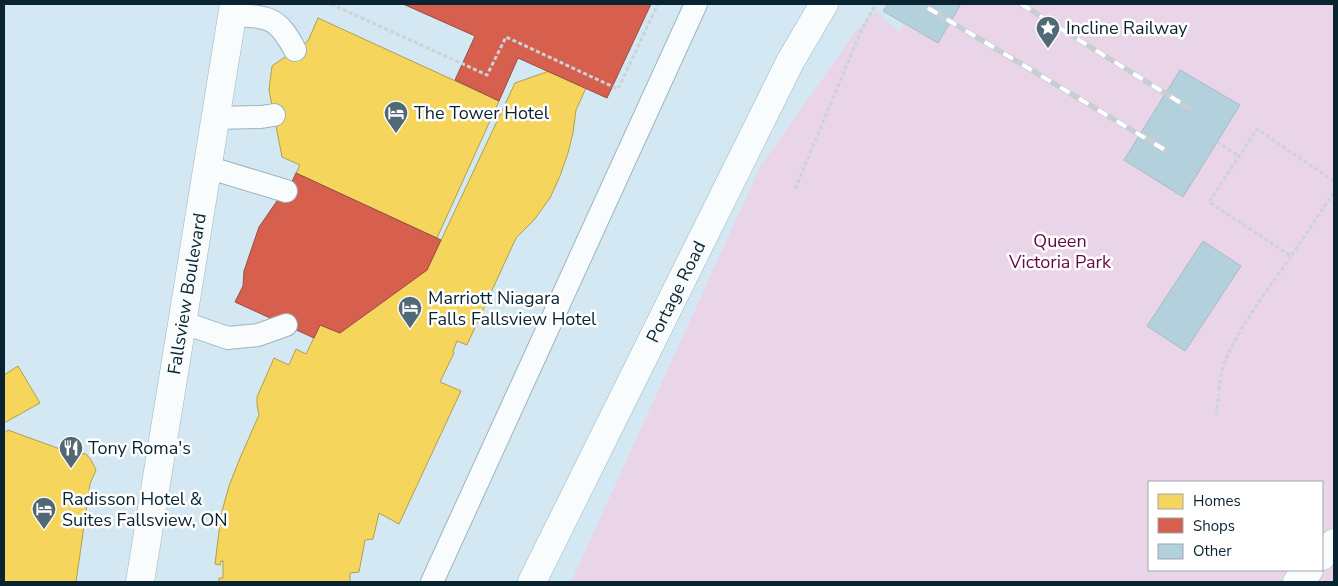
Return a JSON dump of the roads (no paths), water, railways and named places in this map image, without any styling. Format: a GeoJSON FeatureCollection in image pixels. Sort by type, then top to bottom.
{"type":"FeatureCollection","features":[{"type":"Feature","properties":{"kind":"main road"},"geometry":{"type":"LineString","coordinates":[[790,62],[800,4]]}},
{"type":"Feature","properties":{"kind":"main road","name":"Portage Road"},"geometry":{"type":"LineString","coordinates":[[532,582],[790,62],[824,4]]}},
{"type":"Feature","properties":{"kind":"main road","name":"Fallsview Boulevard"},"geometry":{"type":"LineString","coordinates":[[140,582],[181,322],[234,9]]}},
{"type":"Feature","properties":{"kind":"main road"},"geometry":{"type":"LineString","coordinates":[[1323,555],[1334,543]]}},
{"type":"Feature","properties":{"kind":"lane"},"geometry":{"type":"LineString","coordinates":[[432,582],[696,4]]}},
{"type":"Feature","properties":{"kind":"lane"},"geometry":{"type":"LineString","coordinates":[[234,9],[276,22],[286,32],[295,50]]}},
{"type":"Feature","properties":{"kind":"lane"},"geometry":{"type":"LineString","coordinates":[[215,118],[274,115]]}},
{"type":"Feature","properties":{"kind":"lane"},"geometry":{"type":"LineString","coordinates":[[207,167],[286,191]]}},
{"type":"Feature","properties":{"kind":"lane"},"geometry":{"type":"LineString","coordinates":[[181,322],[228,338],[258,335],[286,325]]}},
{"type":"Feature","properties":{"kind":"railway"},"geometry":{"type":"LineString","coordinates":[[1021,4],[1189,108]]}},
{"type":"Feature","properties":{"kind":"railway"},"geometry":{"type":"LineString","coordinates":[[928,8],[1165,150]]}},
{"type":"Feature","properties":{"kind":"place","name":"Incline Railway"},"geometry":{"type":"Point","coordinates":[1048,49]}},
{"type":"Feature","properties":{"kind":"place","name":"The Tower Hotel"},"geometry":{"type":"Point","coordinates":[396,134]}},
{"type":"Feature","properties":{"kind":"place","name":"Marriott Niagara Falls Fallsview Hotel"},"geometry":{"type":"Point","coordinates":[410,329]}},
{"type":"Feature","properties":{"kind":"place","name":"Tony Roma's"},"geometry":{"type":"Point","coordinates":[71,469]}},
{"type":"Feature","properties":{"kind":"place","name":"Radisson Hotel & Suites Fallsview, ON"},"geometry":{"type":"Point","coordinates":[44,530]}},
{"type":"Feature","properties":{"kind":"park label","name":"Queen Victoria Park"},"geometry":{"type":"Point","coordinates":[1060,251]}}]}
